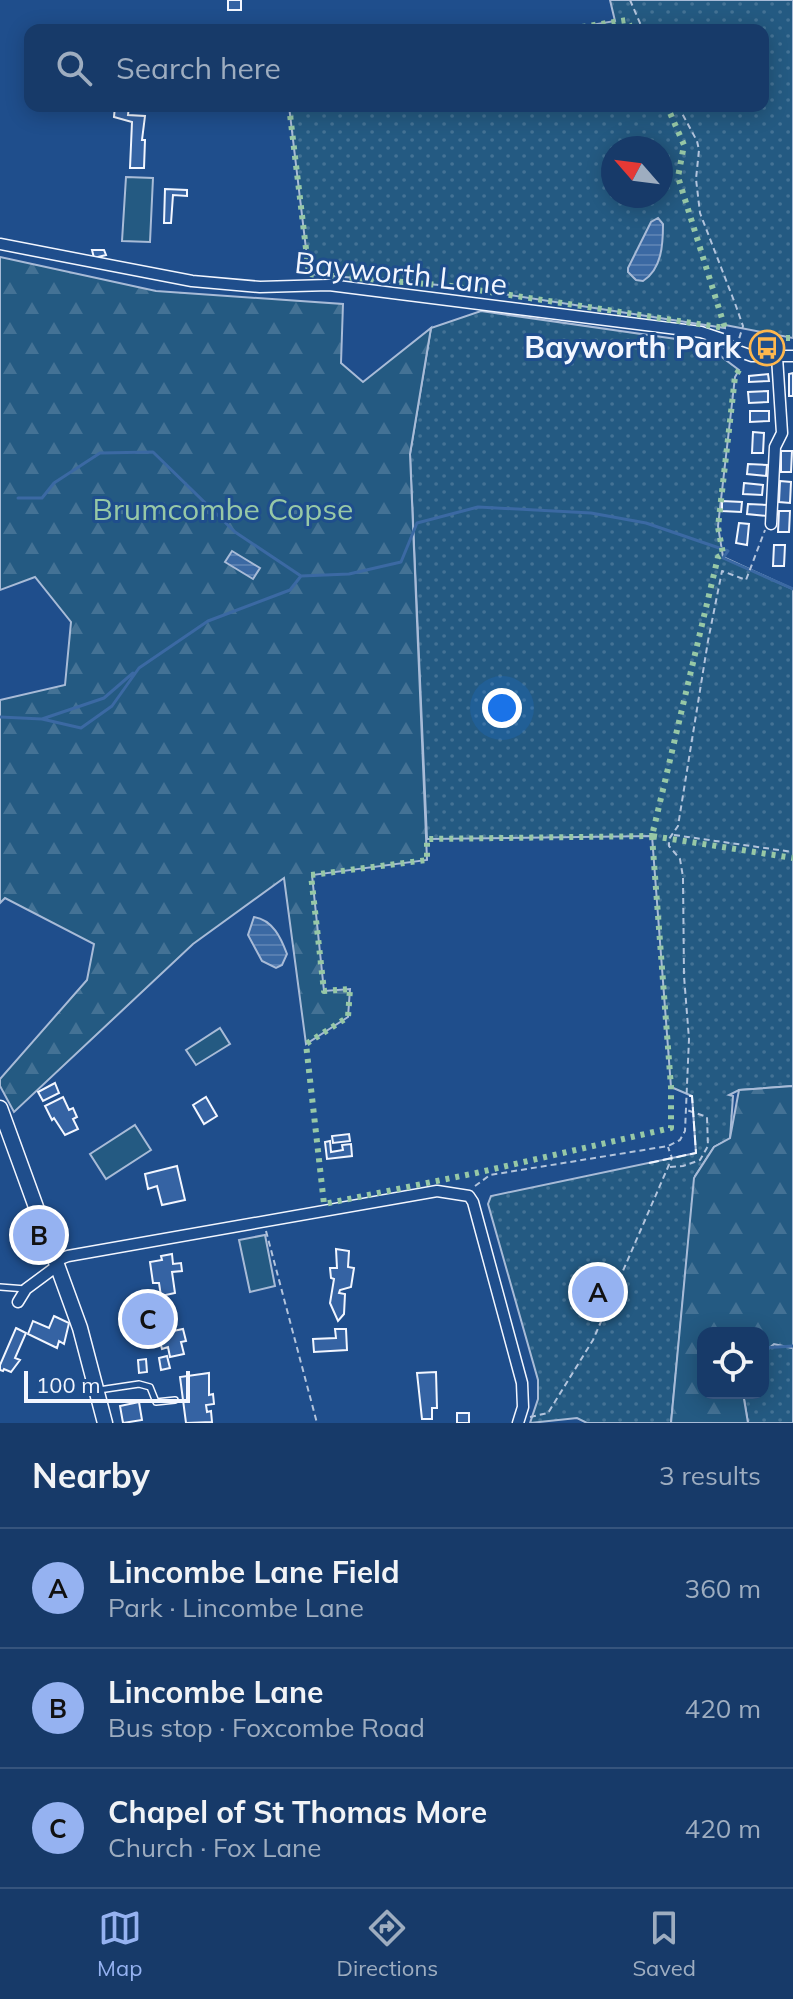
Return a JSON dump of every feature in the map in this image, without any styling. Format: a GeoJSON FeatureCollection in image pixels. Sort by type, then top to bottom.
{"type":"FeatureCollection","features":[{"type":"Feature","properties":{"kind":"street","name":"Bayworth Lane"},"geometry":{"type":"LineString","coordinates":[[0,244],[192,281],[260,287],[329,285],[701,332],[722,339],[735,350],[752,356],[793,356]]}},
{"type":"Feature","properties":{"kind":"street"},"geometry":{"type":"LineString","coordinates":[[771,524],[775,447],[782,433],[777,357]]}},
{"type":"Feature","properties":{"kind":"street"},"geometry":{"type":"LineString","coordinates":[[781,410],[793,409]]}},
{"type":"Feature","properties":{"kind":"street"},"geometry":{"type":"LineString","coordinates":[[0,1108],[80,1328],[105,1423]]}},
{"type":"Feature","properties":{"kind":"street"},"geometry":{"type":"LineString","coordinates":[[18,1302],[26,1289],[68,1256],[437,1191],[469,1196],[522,1383],[523,1407],[516,1422]]}},
{"type":"Feature","properties":{"kind":"lane"},"geometry":{"type":"LineString","coordinates":[[0,1287],[26,1289]]}},
{"type":"Feature","properties":{"kind":"lane"},"geometry":{"type":"LineString","coordinates":[[98,1390],[139,1384],[150,1387],[156,1402],[175,1400]]}},
{"type":"Feature","properties":{"kind":"path"},"geometry":{"type":"LineString","coordinates":[[630,0],[640,24]]}},
{"type":"Feature","properties":{"kind":"path"},"geometry":{"type":"LineString","coordinates":[[681,112],[699,150],[696,179],[700,213],[743,326],[735,350]]}},
{"type":"Feature","properties":{"kind":"path"},"geometry":{"type":"LineString","coordinates":[[469,1196],[480,1180],[490,1175],[668,1146],[680,1140],[685,1131],[689,1039],[684,976],[683,888],[680,859],[669,846],[669,839],[678,826],[722,571],[746,580],[760,538],[771,524]]}},
{"type":"Feature","properties":{"kind":"path"},"geometry":{"type":"LineString","coordinates":[[673,834],[793,852]]}},
{"type":"Feature","properties":{"kind":"path"},"geometry":{"type":"LineString","coordinates":[[668,1167],[700,1160],[708,1146],[707,1117],[687,1110]]}},
{"type":"Feature","properties":{"kind":"path"},"geometry":{"type":"LineString","coordinates":[[516,1422],[548,1413],[593,1340],[672,1158],[668,1146]]}},
{"type":"Feature","properties":{"kind":"path"},"geometry":{"type":"LineString","coordinates":[[263,1222],[317,1423]]}},
{"type":"Feature","properties":{"kind":"green space"},"geometry":{"type":"Polygon","coordinates":[[[610,0],[793,0],[793,338],[725,325],[725,328],[451,286],[309,274],[290,112],[769,112],[769,24],[597,24],[615,21],[610,0]]]}},
{"type":"Feature","properties":{"kind":"green space"},"geometry":{"type":"Polygon","coordinates":[[[126,177],[153,178],[150,242],[122,241],[126,177]]]}},
{"type":"Feature","properties":{"kind":"green space","name":"Brumcombe Copse"},"geometry":{"type":"Polygon","coordinates":[[[0,257],[156,291],[343,304],[341,363],[363,382],[431,328],[410,454],[427,860],[312,875],[324,991],[350,989],[348,1017],[306,1044],[284,878],[193,944],[14,1112],[0,1086],[0,1079],[87,980],[94,944],[5,898],[0,903],[0,700],[65,685],[71,622],[35,577],[0,590],[0,257]]]}},
{"type":"Feature","properties":{"kind":"green space"},"geometry":{"type":"Polygon","coordinates":[[[481,311],[690,341],[711,349],[739,370],[735,377],[718,526],[723,557],[793,589],[793,1086],[739,1090],[729,1095],[733,1096],[730,1139],[714,1147],[695,1176],[671,1423],[587,1423],[577,1418],[530,1423],[538,1399],[538,1380],[488,1204],[491,1196],[696,1153],[692,1096],[671,1087],[652,836],[427,839],[410,454],[431,328],[481,311]]]}},
{"type":"Feature","properties":{"kind":"green space"},"geometry":{"type":"Polygon","coordinates":[[[220,1028],[230,1044],[196,1065],[186,1050],[220,1028]]]}},
{"type":"Feature","properties":{"kind":"green space"},"geometry":{"type":"Polygon","coordinates":[[[793,1086],[793,1348],[774,1344],[769,1348],[769,1327],[697,1327],[697,1399],[744,1399],[748,1423],[671,1423],[694,1178],[714,1147],[730,1138],[739,1090],[793,1086]]]}},
{"type":"Feature","properties":{"kind":"green space"},"geometry":{"type":"Polygon","coordinates":[[[135,1125],[151,1150],[106,1179],[90,1154],[135,1125]]]}},
{"type":"Feature","properties":{"kind":"green space"},"geometry":{"type":"Polygon","coordinates":[[[265,1235],[275,1286],[250,1292],[239,1240],[265,1235]]]}},
{"type":"Feature","properties":{"kind":"green space"},"geometry":{"type":"Polygon","coordinates":[[[774,1344],[793,1348],[793,1423],[748,1423],[744,1399],[769,1399],[769,1348],[774,1344]]]}},
{"type":"Feature","properties":{"kind":"shaded area"},"geometry":{"type":"Polygon","coordinates":[[[658,218],[663,224],[658,263],[643,281],[636,280],[628,268],[651,222],[658,218]]]}},
{"type":"Feature","properties":{"kind":"shaded area"},"geometry":{"type":"Polygon","coordinates":[[[232,551],[260,568],[253,579],[225,562],[232,551]]]}},
{"type":"Feature","properties":{"kind":"shaded area"},"geometry":{"type":"Polygon","coordinates":[[[254,917],[266,922],[279,936],[287,954],[282,965],[276,968],[262,961],[248,935],[254,917]]]}},
{"type":"Feature","properties":{"kind":"building"},"geometry":{"type":"Polygon","coordinates":[[[228,0],[241,0],[241,10],[228,10],[228,0]]]}},
{"type":"Feature","properties":{"kind":"building"},"geometry":{"type":"Polygon","coordinates":[[[114,112],[145,116],[142,140],[145,140],[144,168],[130,168],[132,122],[114,117],[114,112]]]}},
{"type":"Feature","properties":{"kind":"building"},"geometry":{"type":"Polygon","coordinates":[[[165,189],[187,190],[187,196],[173,195],[171,223],[164,223],[165,189]]]}},
{"type":"Feature","properties":{"kind":"building"},"geometry":{"type":"Polygon","coordinates":[[[92,250],[104,250],[106,255],[94,258],[92,250]]]}},
{"type":"Feature","properties":{"kind":"building"},"geometry":{"type":"Polygon","coordinates":[[[793,373],[793,396],[789,396],[789,374],[793,373]]]}},
{"type":"Feature","properties":{"kind":"building"},"geometry":{"type":"Polygon","coordinates":[[[768,374],[769,381],[749,382],[749,376],[768,374]]]}},
{"type":"Feature","properties":{"kind":"building"},"geometry":{"type":"Polygon","coordinates":[[[768,391],[768,402],[749,403],[748,392],[768,391]]]}},
{"type":"Feature","properties":{"kind":"building"},"geometry":{"type":"Polygon","coordinates":[[[750,411],[769,411],[769,421],[750,422],[750,411]]]}},
{"type":"Feature","properties":{"kind":"building"},"geometry":{"type":"Polygon","coordinates":[[[753,432],[764,433],[763,453],[752,453],[753,432]]]}},
{"type":"Feature","properties":{"kind":"building"},"geometry":{"type":"Polygon","coordinates":[[[781,451],[792,451],[791,472],[781,472],[781,451]]]}},
{"type":"Feature","properties":{"kind":"building"},"geometry":{"type":"Polygon","coordinates":[[[748,464],[767,465],[766,476],[747,474],[748,464]]]}},
{"type":"Feature","properties":{"kind":"building"},"geometry":{"type":"Polygon","coordinates":[[[780,481],[791,482],[790,503],[779,502],[780,481]]]}},
{"type":"Feature","properties":{"kind":"building"},"geometry":{"type":"Polygon","coordinates":[[[744,483],[763,485],[762,495],[743,494],[744,483]]]}},
{"type":"Feature","properties":{"kind":"building"},"geometry":{"type":"Polygon","coordinates":[[[722,501],[742,502],[741,512],[722,511],[722,501]]]}},
{"type":"Feature","properties":{"kind":"building"},"geometry":{"type":"Polygon","coordinates":[[[748,504],[768,505],[767,516],[747,514],[748,504]]]}},
{"type":"Feature","properties":{"kind":"building"},"geometry":{"type":"Polygon","coordinates":[[[779,511],[790,511],[789,532],[778,532],[779,511]]]}},
{"type":"Feature","properties":{"kind":"building"},"geometry":{"type":"Polygon","coordinates":[[[739,523],[749,524],[747,545],[736,543],[739,523]]]}},
{"type":"Feature","properties":{"kind":"building"},"geometry":{"type":"Polygon","coordinates":[[[774,545],[785,545],[784,566],[773,566],[774,545]]]}},
{"type":"Feature","properties":{"kind":"building"},"geometry":{"type":"Polygon","coordinates":[[[55,1083],[59,1093],[43,1101],[38,1092],[55,1083]]]}},
{"type":"Feature","properties":{"kind":"building"},"geometry":{"type":"Polygon","coordinates":[[[63,1097],[69,1110],[73,1108],[77,1117],[73,1119],[78,1129],[65,1135],[45,1106],[63,1097]]]}},
{"type":"Feature","properties":{"kind":"building"},"geometry":{"type":"Polygon","coordinates":[[[206,1097],[217,1116],[204,1124],[193,1105],[206,1097]]]}},
{"type":"Feature","properties":{"kind":"building"},"geometry":{"type":"Polygon","coordinates":[[[349,1134],[350,1141],[333,1143],[332,1136],[349,1134]]]}},
{"type":"Feature","properties":{"kind":"building"},"geometry":{"type":"Polygon","coordinates":[[[330,1141],[331,1152],[343,1150],[342,1145],[351,1144],[352,1156],[327,1159],[325,1142],[330,1141]]]}},
{"type":"Feature","properties":{"kind":"building"},"geometry":{"type":"Polygon","coordinates":[[[177,1166],[185,1200],[162,1205],[157,1186],[148,1189],[145,1174],[177,1166]]]}},
{"type":"Feature","properties":{"kind":"building"},"geometry":{"type":"Polygon","coordinates":[[[336,1249],[349,1251],[348,1267],[354,1268],[351,1287],[339,1293],[345,1294],[344,1314],[338,1321],[330,1303],[334,1279],[331,1278],[330,1268],[337,1268],[336,1249]]]}},
{"type":"Feature","properties":{"kind":"building"},"geometry":{"type":"Polygon","coordinates":[[[172,1254],[173,1264],[181,1263],[182,1271],[172,1272],[175,1293],[161,1296],[159,1283],[153,1283],[150,1262],[172,1254]]]}},
{"type":"Feature","properties":{"kind":"building"},"geometry":{"type":"Polygon","coordinates":[[[156,1314],[157,1322],[140,1324],[139,1316],[156,1314]]]}},
{"type":"Feature","properties":{"kind":"building"},"geometry":{"type":"Polygon","coordinates":[[[54,1316],[69,1323],[64,1344],[59,1341],[57,1348],[28,1334],[33,1321],[49,1328],[54,1316]]]}},
{"type":"Feature","properties":{"kind":"building"},"geometry":{"type":"Polygon","coordinates":[[[16,1328],[26,1333],[15,1358],[20,1360],[11,1372],[0,1370],[0,1365],[16,1328]]]}},
{"type":"Feature","properties":{"kind":"building"},"geometry":{"type":"Polygon","coordinates":[[[183,1329],[186,1341],[181,1342],[184,1354],[170,1357],[168,1347],[162,1349],[158,1334],[183,1329]]]}},
{"type":"Feature","properties":{"kind":"building"},"geometry":{"type":"Polygon","coordinates":[[[335,1329],[346,1329],[347,1350],[314,1352],[313,1339],[336,1338],[335,1329]]]}},
{"type":"Feature","properties":{"kind":"building"},"geometry":{"type":"Polygon","coordinates":[[[167,1356],[170,1368],[161,1370],[159,1358],[167,1356]]]}},
{"type":"Feature","properties":{"kind":"building"},"geometry":{"type":"Polygon","coordinates":[[[146,1359],[147,1372],[139,1373],[138,1360],[146,1359]]]}},
{"type":"Feature","properties":{"kind":"building"},"geometry":{"type":"Polygon","coordinates":[[[436,1372],[437,1408],[432,1408],[432,1419],[422,1419],[417,1373],[436,1372]]]}},
{"type":"Feature","properties":{"kind":"building"},"geometry":{"type":"Polygon","coordinates":[[[209,1373],[209,1395],[213,1394],[214,1404],[206,1405],[207,1412],[211,1411],[212,1422],[186,1423],[180,1377],[209,1373]]]}},
{"type":"Feature","properties":{"kind":"building"},"geometry":{"type":"Polygon","coordinates":[[[139,1402],[142,1420],[123,1423],[120,1406],[139,1402]]]}},
{"type":"Feature","properties":{"kind":"building"},"geometry":{"type":"Polygon","coordinates":[[[457,1413],[469,1413],[469,1423],[457,1423],[457,1413]]]}},
{"type":"Feature","properties":{"kind":"waterway"},"geometry":{"type":"LineString","coordinates":[[18,498],[42,498],[54,483],[100,453],[153,452],[235,532],[301,576],[349,574],[401,562],[417,523],[478,507],[591,513],[646,523],[728,551],[723,558],[793,589]]}},
{"type":"Feature","properties":{"kind":"waterway"},"geometry":{"type":"LineString","coordinates":[[0,717],[42,719],[81,728],[112,706],[139,668],[208,621],[290,590],[301,576]]}},
{"type":"Feature","properties":{"kind":"waterway"},"geometry":{"type":"LineString","coordinates":[[42,719],[104,698],[133,673]]}},
{"type":"Feature","properties":{"kind":"waterway"},"geometry":{"type":"LineString","coordinates":[[769,1348],[793,1346]]}},
{"type":"Feature","properties":{"kind":"hedge"},"geometry":{"type":"LineString","coordinates":[[601,24],[627,20],[629,24]]}},
{"type":"Feature","properties":{"kind":"hedge"},"geometry":{"type":"LineString","coordinates":[[290,112],[309,274],[451,286],[725,328],[678,177],[684,145],[670,112]]}},
{"type":"Feature","properties":{"kind":"hedge"},"geometry":{"type":"LineString","coordinates":[[786,338],[793,338]]}},
{"type":"Feature","properties":{"kind":"hedge"},"geometry":{"type":"LineString","coordinates":[[739,370],[735,377],[718,527],[723,554],[718,557],[652,836],[793,858]]}},
{"type":"Feature","properties":{"kind":"hedge"},"geometry":{"type":"LineString","coordinates":[[652,836],[671,1087],[671,1128],[324,1204],[306,1044],[348,1017],[350,989],[324,991],[311,875],[427,860],[427,839],[652,836]]}},
{"type":"Feature","properties":{"kind":"fence"},"geometry":{"type":"LineString","coordinates":[[649,1163],[696,1153],[692,1096],[688,1096]]}},
{"type":"Feature","properties":{"kind":"place","name":"Bayworth Park"},"geometry":{"type":"Point","coordinates":[767,348]}},
{"type":"Feature","properties":{"kind":"place","name":"Lincombe Lane"},"geometry":{"type":"Point","coordinates":[39,1235]}},
{"type":"Feature","properties":{"kind":"place","name":"Lincombe Lane Field"},"geometry":{"type":"Point","coordinates":[598,1292]}},
{"type":"Feature","properties":{"kind":"place","name":"Chapel of St Thomas More"},"geometry":{"type":"Point","coordinates":[148,1319]}}]}
